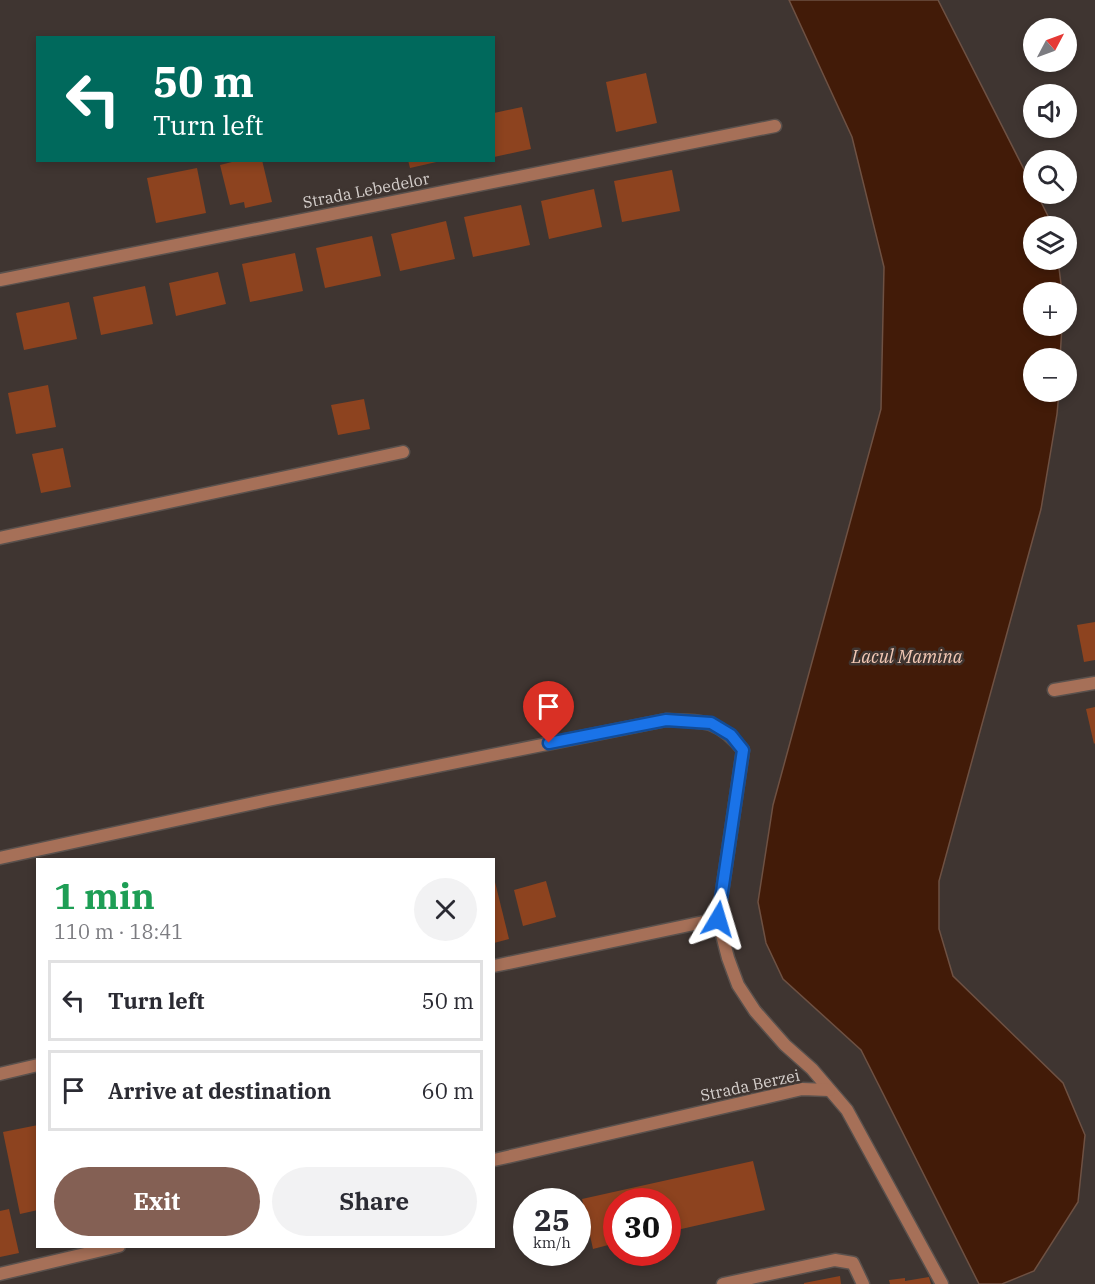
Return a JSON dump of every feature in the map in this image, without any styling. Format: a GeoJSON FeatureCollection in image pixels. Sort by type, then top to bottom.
{"type":"FeatureCollection","features":[{"type":"Feature","properties":{"kind":"street","name":"Strada Lebedelor"},"geometry":{"type":"LineString","coordinates":[[0,280],[775,126]]}},
{"type":"Feature","properties":{"kind":"street"},"geometry":{"type":"LineString","coordinates":[[0,538],[403,452]]}},
{"type":"Feature","properties":{"kind":"street"},"geometry":{"type":"LineString","coordinates":[[1054,690],[1095,683]]}},
{"type":"Feature","properties":{"kind":"street"},"geometry":{"type":"LineString","coordinates":[[0,858],[268,800],[666,720],[711,723],[731,735],[743,750],[718,919],[738,985],[755,1011],[784,1045],[812,1069],[847,1110],[942,1284]]}},
{"type":"Feature","properties":{"kind":"street"},"geometry":{"type":"LineString","coordinates":[[495,966],[718,919]]}},
{"type":"Feature","properties":{"kind":"street"},"geometry":{"type":"LineString","coordinates":[[0,1074],[36,1065]]}},
{"type":"Feature","properties":{"kind":"street","name":"Strada Berzei"},"geometry":{"type":"LineString","coordinates":[[495,1160],[802,1089],[829,1090]]}},
{"type":"Feature","properties":{"kind":"street"},"geometry":{"type":"LineString","coordinates":[[0,1274],[110,1248]]}},
{"type":"Feature","properties":{"kind":"street"},"geometry":{"type":"LineString","coordinates":[[723,1284],[835,1260],[853,1263],[863,1284]]}},
{"type":"Feature","properties":{"kind":"water","name":"Lacul Mamina"},"geometry":{"type":"Polygon","coordinates":[[[789,0],[938,0],[1023,167],[1023,204],[1042,204],[1048,216],[1023,216],[1023,270],[1059,270],[1061,282],[1023,282],[1023,336],[1061,336],[1061,348],[1023,348],[1023,402],[1058,402],[1057,414],[1041,509],[939,881],[939,929],[953,976],[1063,1083],[1085,1135],[1078,1202],[1034,1271],[1002,1284],[979,1284],[861,1050],[783,979],[766,943],[758,902],[773,805],[881,409],[884,267],[852,137],[789,0]]]}},
{"type":"Feature","properties":{"kind":"building"},"geometry":{"type":"Polygon","coordinates":[[[646,73],[657,123],[616,132],[606,82],[646,73]]]}},
{"type":"Feature","properties":{"kind":"building"},"geometry":{"type":"Polygon","coordinates":[[[522,107],[531,149],[495,157],[495,113],[522,107]]]}},
{"type":"Feature","properties":{"kind":"building"},"geometry":{"type":"Polygon","coordinates":[[[232,162],[262,162],[272,202],[245,208],[244,202],[230,205],[220,165],[232,162]]]}},
{"type":"Feature","properties":{"kind":"building"},"geometry":{"type":"Polygon","coordinates":[[[408,162],[437,162],[410,168],[408,162]]]}},
{"type":"Feature","properties":{"kind":"building"},"geometry":{"type":"Polygon","coordinates":[[[197,168],[206,213],[156,223],[147,178],[197,168]]]}},
{"type":"Feature","properties":{"kind":"building"},"geometry":{"type":"Polygon","coordinates":[[[672,170],[680,211],[622,222],[614,181],[672,170]]]}},
{"type":"Feature","properties":{"kind":"building"},"geometry":{"type":"Polygon","coordinates":[[[594,189],[602,227],[549,239],[541,201],[594,189]]]}},
{"type":"Feature","properties":{"kind":"building"},"geometry":{"type":"Polygon","coordinates":[[[521,205],[530,245],[473,257],[464,217],[521,205]]]}},
{"type":"Feature","properties":{"kind":"building"},"geometry":{"type":"Polygon","coordinates":[[[446,221],[455,259],[400,271],[391,234],[446,221]]]}},
{"type":"Feature","properties":{"kind":"building"},"geometry":{"type":"Polygon","coordinates":[[[372,236],[381,276],[325,288],[316,248],[372,236]]]}},
{"type":"Feature","properties":{"kind":"building"},"geometry":{"type":"Polygon","coordinates":[[[295,253],[303,291],[250,302],[242,264],[295,253]]]}},
{"type":"Feature","properties":{"kind":"building"},"geometry":{"type":"Polygon","coordinates":[[[218,272],[226,304],[176,316],[169,283],[218,272]]]}},
{"type":"Feature","properties":{"kind":"building"},"geometry":{"type":"Polygon","coordinates":[[[145,286],[153,324],[101,335],[93,297],[145,286]]]}},
{"type":"Feature","properties":{"kind":"building"},"geometry":{"type":"Polygon","coordinates":[[[69,302],[77,339],[24,350],[16,313],[69,302]]]}},
{"type":"Feature","properties":{"kind":"building"},"geometry":{"type":"Polygon","coordinates":[[[48,385],[56,427],[16,434],[8,393],[48,385]]]}},
{"type":"Feature","properties":{"kind":"building"},"geometry":{"type":"Polygon","coordinates":[[[364,399],[370,429],[338,435],[331,405],[364,399]]]}},
{"type":"Feature","properties":{"kind":"building"},"geometry":{"type":"Polygon","coordinates":[[[63,448],[71,487],[41,493],[32,454],[63,448]]]}},
{"type":"Feature","properties":{"kind":"building"},"geometry":{"type":"Polygon","coordinates":[[[1095,622],[1095,660],[1084,662],[1077,625],[1095,622]]]}},
{"type":"Feature","properties":{"kind":"building"},"geometry":{"type":"Polygon","coordinates":[[[1095,707],[1095,743],[1094,744],[1086,709],[1095,707]]]}},
{"type":"Feature","properties":{"kind":"building"},"geometry":{"type":"Polygon","coordinates":[[[546,881],[556,917],[523,926],[514,890],[546,881]]]}},
{"type":"Feature","properties":{"kind":"building"},"geometry":{"type":"Polygon","coordinates":[[[495,882],[509,939],[495,943],[495,882]]]}},
{"type":"Feature","properties":{"kind":"building"},"geometry":{"type":"Polygon","coordinates":[[[36,1125],[36,1210],[20,1214],[3,1132],[36,1125]]]}},
{"type":"Feature","properties":{"kind":"building"},"geometry":{"type":"Polygon","coordinates":[[[753,1161],[765,1210],[681,1229],[681,1188],[632,1188],[753,1161]]]}},
{"type":"Feature","properties":{"kind":"building"},"geometry":{"type":"Polygon","coordinates":[[[603,1194],[603,1246],[593,1249],[591,1240],[591,1197],[603,1194]]]}},
{"type":"Feature","properties":{"kind":"building"},"geometry":{"type":"Polygon","coordinates":[[[9,1209],[19,1253],[0,1257],[0,1211],[9,1209]]]}},
{"type":"Feature","properties":{"kind":"building"},"geometry":{"type":"Polygon","coordinates":[[[840,1276],[841,1284],[804,1284],[804,1283],[840,1276]]]}},
{"type":"Feature","properties":{"kind":"building"},"geometry":{"type":"Polygon","coordinates":[[[929,1277],[931,1284],[890,1284],[889,1280],[905,1278],[905,1281],[929,1277]]]}},
{"type":"Feature","properties":{"kind":"route"},"geometry":{"type":"LineString","coordinates":[[549,743],[666,720],[711,723],[731,735],[743,750],[718,919]]}}]}
